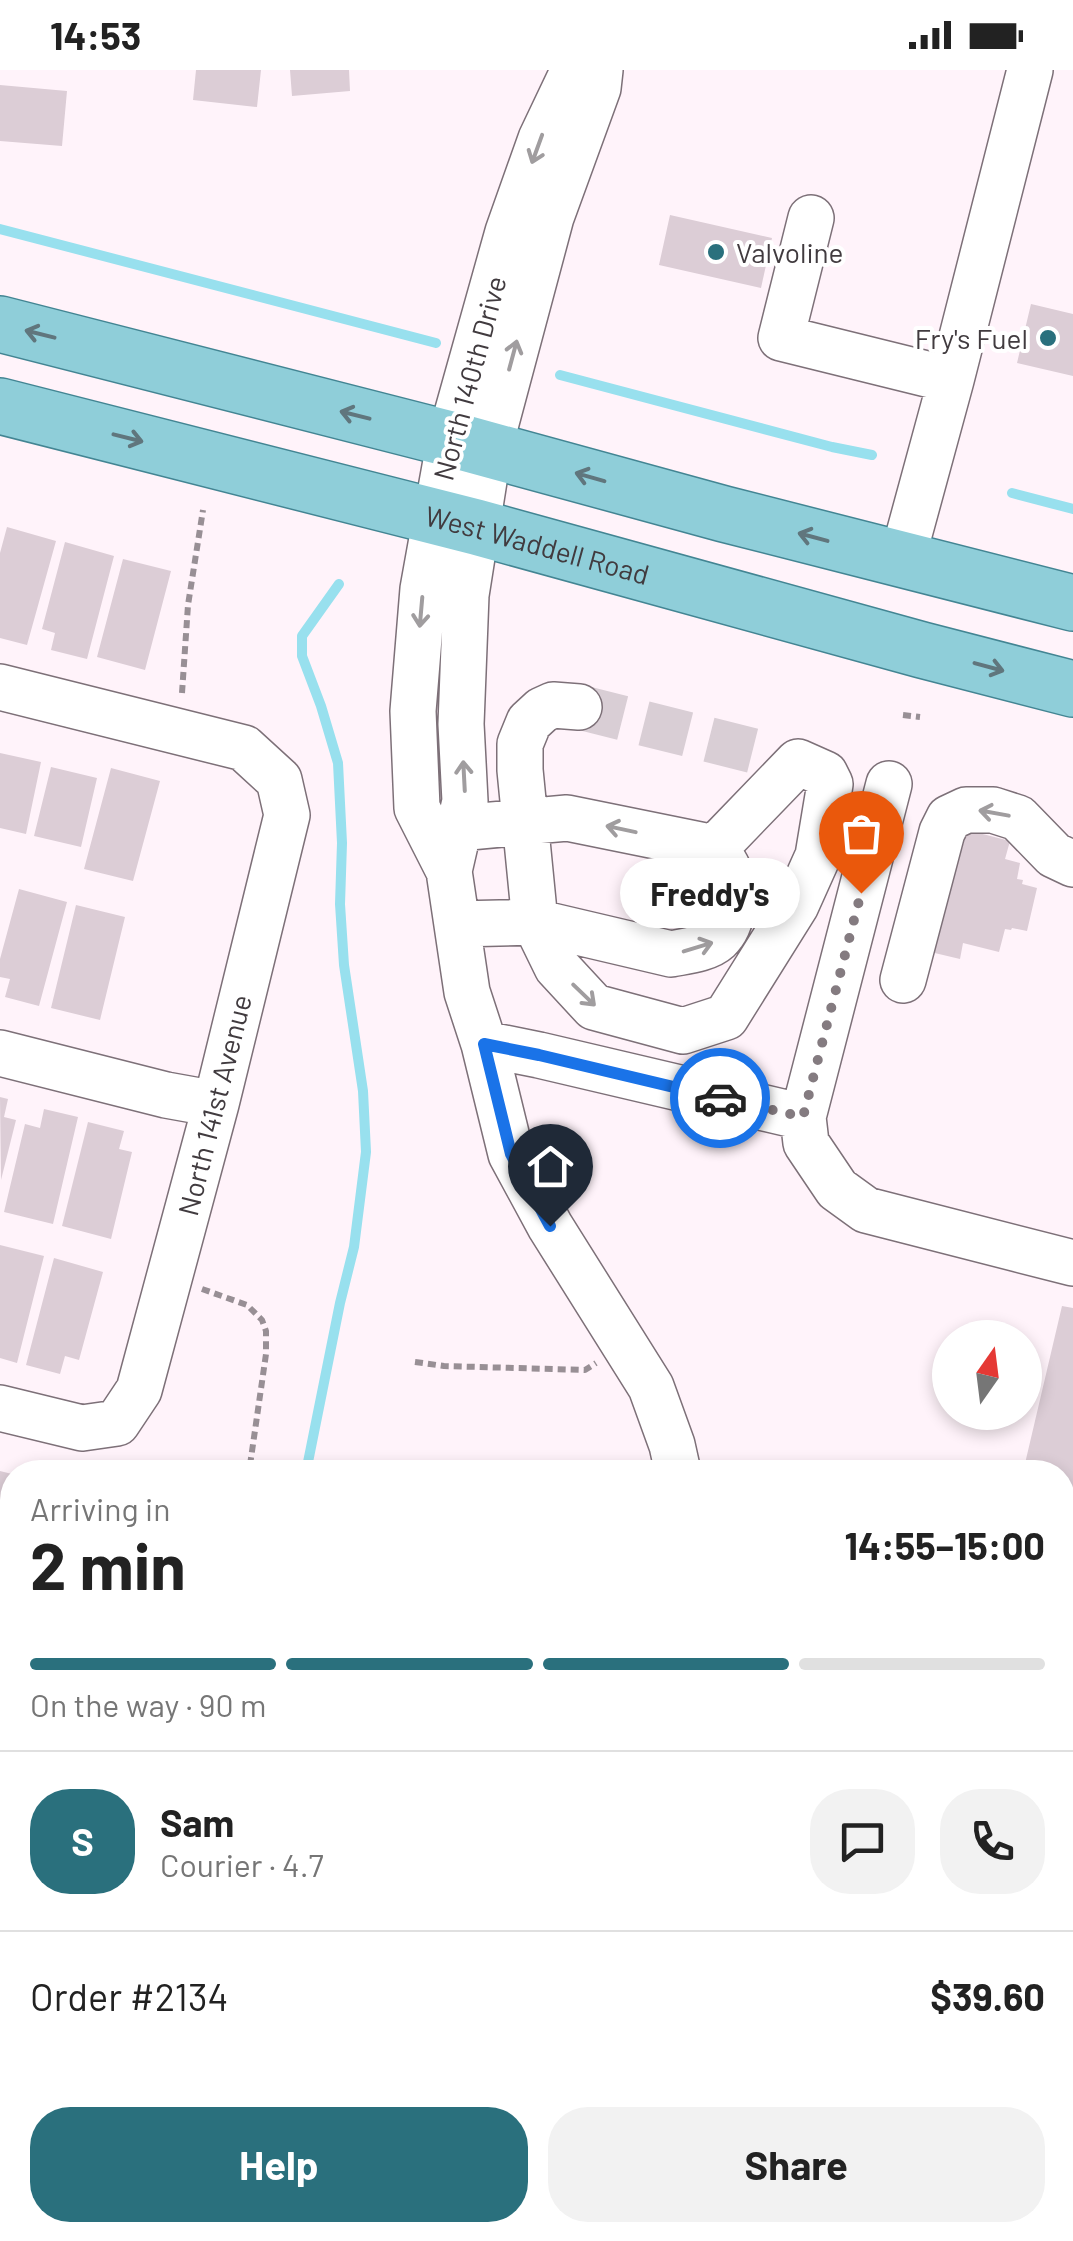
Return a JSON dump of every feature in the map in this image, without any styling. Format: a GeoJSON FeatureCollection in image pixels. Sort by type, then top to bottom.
{"type":"FeatureCollection","features":[{"type":"Feature","properties":{"kind":"main road"},"geometry":{"type":"LineString","coordinates":[[0,324],[1073,603]]}},
{"type":"Feature","properties":{"kind":"main road","name":"West Waddell Road"},"geometry":{"type":"LineString","coordinates":[[0,406],[455,521],[1073,689]]}},
{"type":"Feature","properties":{"kind":"street","name":"North 140th Drive"},"geometry":{"type":"LineString","coordinates":[[576,70],[540,139],[508,232],[455,521],[423,589],[413,711],[417,808],[449,872],[466,992],[484,1044],[511,1154],[550,1226],[651,1387],[675,1460]]}},
{"type":"Feature","properties":{"kind":"street","name":"North 140th Drive"},"geometry":{"type":"LineString","coordinates":[[470,444],[598,88],[600,70]]}},
{"type":"Feature","properties":{"kind":"street"},"geometry":{"type":"LineString","coordinates":[[902,560],[1030,70]]}},
{"type":"Feature","properties":{"kind":"street"},"geometry":{"type":"LineString","coordinates":[[811,218],[781,338],[951,380]]}},
{"type":"Feature","properties":{"kind":"street","name":"North 140th Drive"},"geometry":{"type":"LineString","coordinates":[[449,872],[465,801],[461,724],[466,596],[455,521]]}},
{"type":"Feature","properties":{"kind":"street","name":"North 141st Avenue"},"geometry":{"type":"LineString","coordinates":[[0,687],[244,748],[279,780],[287,815],[216,1104],[139,1390],[117,1423],[82,1428],[0,1408]]}},
{"type":"Feature","properties":{"kind":"street"},"geometry":{"type":"LineString","coordinates":[[579,707],[553,705],[529,722],[520,744],[520,770],[536,922],[557,967],[594,1006],[683,1031],[726,1017],[796,906],[818,856],[830,784],[825,774],[784,758],[714,848]]}},
{"type":"Feature","properties":{"kind":"street"},"geometry":{"type":"LineString","coordinates":[[889,784],[803,1117],[806,1143],[836,1189],[866,1210],[1073,1263]]}},
{"type":"Feature","properties":{"kind":"street"},"geometry":{"type":"LineString","coordinates":[[903,980],[949,818],[966,810],[992,810],[1018,818],[1054,855],[1073,864]]}},
{"type":"Feature","properties":{"kind":"street"},"geometry":{"type":"LineString","coordinates":[[458,924],[536,922],[671,954],[716,942],[726,928],[733,890],[728,868],[714,848],[566,818],[459,828]]}},
{"type":"Feature","properties":{"kind":"street"},"geometry":{"type":"LineString","coordinates":[[484,1044],[803,1117]]}},
{"type":"Feature","properties":{"kind":"street"},"geometry":{"type":"LineString","coordinates":[[0,1053],[216,1104]]}},
{"type":"Feature","properties":{"kind":"path"},"geometry":{"type":"LineString","coordinates":[[182,699],[188,604],[203,510]]}},
{"type":"Feature","properties":{"kind":"path"},"geometry":{"type":"LineString","coordinates":[[903,714],[920,717]]}},
{"type":"Feature","properties":{"kind":"path"},"geometry":{"type":"LineString","coordinates":[[198,1288],[247,1304],[262,1320],[266,1331],[251,1460]]}},
{"type":"Feature","properties":{"kind":"path"},"geometry":{"type":"LineString","coordinates":[[415,1362],[586,1370],[624,1344]]}},
{"type":"Feature","properties":{"kind":"building"},"geometry":{"type":"Polygon","coordinates":[[[196,70],[261,70],[257,107],[193,100],[196,70]]]}},
{"type":"Feature","properties":{"kind":"building"},"geometry":{"type":"Polygon","coordinates":[[[290,70],[349,70],[350,91],[292,96],[290,70]]]}},
{"type":"Feature","properties":{"kind":"building"},"geometry":{"type":"Polygon","coordinates":[[[0,85],[67,91],[62,146],[0,141],[0,85]]]}},
{"type":"Feature","properties":{"kind":"building","name":"Valvoline"},"geometry":{"type":"Polygon","coordinates":[[[670,215],[772,238],[761,288],[659,265],[670,215]]]}},
{"type":"Feature","properties":{"kind":"building","name":"Fry's Fuel"},"geometry":{"type":"Polygon","coordinates":[[[1031,304],[1073,314],[1073,376],[1017,363],[1031,304]]]}},
{"type":"Feature","properties":{"kind":"building"},"geometry":{"type":"Polygon","coordinates":[[[7,527],[56,541],[27,645],[0,638],[0,553],[7,527]]]}},
{"type":"Feature","properties":{"kind":"building"},"geometry":{"type":"Polygon","coordinates":[[[65,542],[114,556],[87,659],[51,650],[55,633],[42,629],[65,542]]]}},
{"type":"Feature","properties":{"kind":"building"},"geometry":{"type":"Polygon","coordinates":[[[123,559],[171,571],[145,670],[97,657],[123,559]]]}},
{"type":"Feature","properties":{"kind":"building"},"geometry":{"type":"Polygon","coordinates":[[[0,753],[41,762],[26,834],[0,828],[0,753]]]}},
{"type":"Feature","properties":{"kind":"building"},"geometry":{"type":"Polygon","coordinates":[[[51,767],[97,778],[81,847],[34,836],[51,767]]]}},
{"type":"Feature","properties":{"kind":"building"},"geometry":{"type":"Polygon","coordinates":[[[111,768],[160,781],[133,881],[84,869],[111,768]]]}},
{"type":"Feature","properties":{"kind":"building"},"geometry":{"type":"Polygon","coordinates":[[[967,830],[1010,841],[1005,859],[1020,863],[1017,879],[1023,880],[1022,884],[1037,888],[1027,931],[1005,929],[999,952],[963,943],[960,959],[922,950],[947,845],[962,849],[967,830]]]}},
{"type":"Feature","properties":{"kind":"building"},"geometry":{"type":"Polygon","coordinates":[[[19,889],[67,902],[39,1006],[5,997],[10,979],[0,977],[0,959],[19,889]]]}},
{"type":"Feature","properties":{"kind":"building"},"geometry":{"type":"Polygon","coordinates":[[[76,905],[125,917],[100,1020],[51,1008],[76,905]]]}},
{"type":"Feature","properties":{"kind":"building"},"geometry":{"type":"Polygon","coordinates":[[[0,1097],[8,1099],[4,1117],[16,1120],[1,1180],[0,1097]]]}},
{"type":"Feature","properties":{"kind":"building"},"geometry":{"type":"Polygon","coordinates":[[[44,1109],[78,1117],[53,1224],[4,1212],[25,1124],[40,1128],[44,1109]]]}},
{"type":"Feature","properties":{"kind":"building"},"geometry":{"type":"Polygon","coordinates":[[[88,1122],[124,1131],[119,1149],[132,1152],[111,1239],[62,1226],[88,1122]]]}},
{"type":"Feature","properties":{"kind":"building"},"geometry":{"type":"Polygon","coordinates":[[[0,1245],[44,1256],[17,1363],[0,1358],[0,1245]]]}},
{"type":"Feature","properties":{"kind":"building"},"geometry":{"type":"Polygon","coordinates":[[[54,1258],[103,1272],[79,1360],[65,1356],[60,1374],[26,1365],[54,1258]]]}},
{"type":"Feature","properties":{"kind":"building"},"geometry":{"type":"Polygon","coordinates":[[[1062,1306],[1073,1308],[1073,1460],[1026,1460],[1033,1430],[1042,1430],[1042,1391],[1062,1306]]]}},
{"type":"Feature","properties":{"kind":"waterway"},"geometry":{"type":"LineString","coordinates":[[0,229],[436,343]]}},
{"type":"Feature","properties":{"kind":"waterway"},"geometry":{"type":"LineString","coordinates":[[560,375],[872,455]]}},
{"type":"Feature","properties":{"kind":"waterway"},"geometry":{"type":"LineString","coordinates":[[1012,493],[1073,509]]}},
{"type":"Feature","properties":{"kind":"waterway"},"geometry":{"type":"LineString","coordinates":[[308,1460],[354,1247],[366,1152],[363,1091],[344,965],[338,763],[302,656],[302,636],[339,584]]}},
{"type":"Feature","properties":{"kind":"tunnel"},"geometry":{"type":"LineString","coordinates":[[579,707],[770,755]]}},
{"type":"Feature","properties":{"kind":"way so far"},"geometry":{"type":"LineString","coordinates":[[720,1098],[803,1117],[861,893]]}},
{"type":"Feature","properties":{"kind":"place","name":"Valvoline"},"geometry":{"type":"Point","coordinates":[716,252]}},
{"type":"Feature","properties":{"kind":"place","name":"Fry's Fuel"},"geometry":{"type":"Point","coordinates":[1048,338]}},
{"type":"Feature","properties":{"kind":"place","name":"Freddy's"},"geometry":{"type":"Point","coordinates":[861,893]}},
{"type":"Feature","properties":{"kind":"route"},"geometry":{"type":"LineString","coordinates":[[550,1226],[511,1154],[484,1044],[720,1098]]}}]}
